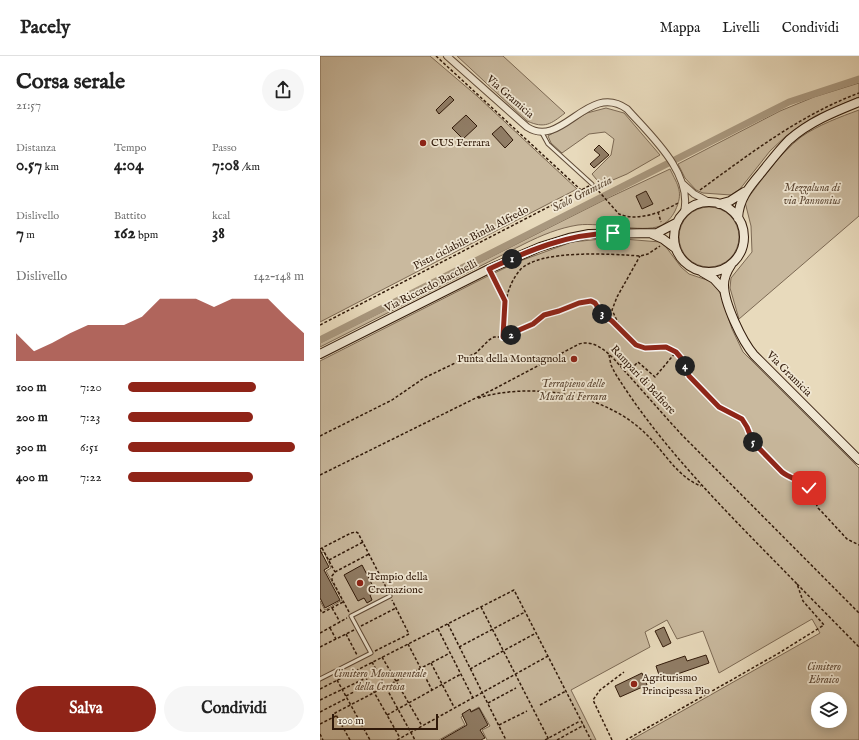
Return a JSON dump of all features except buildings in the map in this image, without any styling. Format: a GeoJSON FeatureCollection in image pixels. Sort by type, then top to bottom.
{"type":"FeatureCollection","features":[{"type":"Feature","properties":{"kind":"main road"},"geometry":{"type":"LineString","coordinates":[[738,218],[740,202],[748,188],[776,154],[795,135],[818,120],[859,102]]}},
{"type":"Feature","properties":{"kind":"main road"},"geometry":{"type":"LineString","coordinates":[[719,204],[736,198],[748,188]]}},
{"type":"Feature","properties":{"kind":"main road"},"geometry":{"type":"LineString","coordinates":[[675,248],[674,232],[676,223],[684,212],[696,205],[709,202],[719,204],[727,207],[738,218]]}},
{"type":"Feature","properties":{"kind":"main road","name":"Via Gramicia"},"geometry":{"type":"LineString","coordinates":[[738,218],[743,232],[744,241],[740,252],[730,265],[725,277],[724,290],[737,328],[748,348],[859,460]]}},
{"type":"Feature","properties":{"kind":"main road","name":"Via Riccardo Bacchelli"},"geometry":{"type":"LineString","coordinates":[[320,354],[489,269],[540,247],[580,235],[606,233],[649,234],[664,231],[676,223]]}},
{"type":"Feature","properties":{"kind":"main road","name":"Via Riccardo Bacchelli"},"geometry":{"type":"LineString","coordinates":[[649,234],[663,239],[675,248]]}},
{"type":"Feature","properties":{"kind":"main road","name":"Via Gramicia"},"geometry":{"type":"LineString","coordinates":[[675,248],[684,262],[690,267],[714,279],[724,290]]}},
{"type":"Feature","properties":{"kind":"main road"},"geometry":{"type":"LineString","coordinates":[[702,272],[718,271],[730,265]]}},
{"type":"Feature","properties":{"kind":"street","name":"Via Gramicia"},"geometry":{"type":"LineString","coordinates":[[447,56],[527,127],[542,133]]}},
{"type":"Feature","properties":{"kind":"street"},"geometry":{"type":"LineString","coordinates":[[542,133],[558,127],[596,104],[608,101],[615,102],[627,109],[666,153],[683,184],[686,198],[684,212]]}},
{"type":"Feature","properties":{"kind":"street"},"geometry":{"type":"LineString","coordinates":[[683,184],[694,194],[709,202]]}},
{"type":"Feature","properties":{"kind":"lane","name":"Via Gramicia"},"geometry":{"type":"LineString","coordinates":[[542,133],[548,144],[592,184]]}},
{"type":"Feature","properties":{"kind":"lane"},"geometry":{"type":"LineString","coordinates":[[320,679],[371,653],[351,616],[390,596]]}},
{"type":"Feature","properties":{"kind":"path","name":"Pista ciclabile Binda Alfredo"},"geometry":{"type":"LineString","coordinates":[[320,325],[582,190],[436,56]]}},
{"type":"Feature","properties":{"kind":"path"},"geometry":{"type":"LineString","coordinates":[[694,194],[756,150],[812,114],[859,93]]}},
{"type":"Feature","properties":{"kind":"path"},"geometry":{"type":"LineString","coordinates":[[596,188],[619,214],[630,217],[658,212],[686,198]]}},
{"type":"Feature","properties":{"kind":"path"},"geometry":{"type":"LineString","coordinates":[[503,337],[505,301],[520,271],[529,264],[559,256],[583,254],[640,256],[656,250],[662,244]]}},
{"type":"Feature","properties":{"kind":"path"},"geometry":{"type":"LineString","coordinates":[[622,331],[612,310],[617,297],[640,256]]}},
{"type":"Feature","properties":{"kind":"path"},"geometry":{"type":"LineString","coordinates":[[489,269],[505,301]]}},
{"type":"Feature","properties":{"kind":"path"},"geometry":{"type":"LineString","coordinates":[[320,436],[392,400],[424,378],[476,353],[489,340],[503,337],[533,324],[544,315],[588,301],[595,303],[602,314],[612,321],[630,340],[640,347],[666,347],[676,352],[682,359],[689,376],[698,386],[719,407],[742,419],[753,442],[787,476],[802,482],[809,488],[818,508],[847,539],[859,545]]}},
{"type":"Feature","properties":{"kind":"path","name":"Rampari di Belfiore"},"geometry":{"type":"LineString","coordinates":[[320,475],[472,400],[579,344],[586,342],[592,343],[609,354],[620,365],[680,433],[859,613]]}},
{"type":"Feature","properties":{"kind":"path"},"geometry":{"type":"LineString","coordinates":[[620,365],[627,360],[633,367],[638,362],[655,377],[676,352]]}},
{"type":"Feature","properties":{"kind":"path"},"geometry":{"type":"LineString","coordinates":[[609,354],[611,365],[615,373],[637,408],[703,487],[859,647]]}},
{"type":"Feature","properties":{"kind":"path"},"geometry":{"type":"LineString","coordinates":[[472,400],[491,394],[525,392],[572,396],[595,402],[634,423],[687,479],[703,487]]}},
{"type":"Feature","properties":{"kind":"path"},"geometry":{"type":"LineString","coordinates":[[335,572],[321,549],[354,532],[358,533],[409,634],[371,653]]}},
{"type":"Feature","properties":{"kind":"path"},"geometry":{"type":"LineString","coordinates":[[329,560],[363,542]]}},
{"type":"Feature","properties":{"kind":"path"},"geometry":{"type":"LineString","coordinates":[[320,632],[351,616],[332,580],[332,576],[335,572],[369,554]]}},
{"type":"Feature","properties":{"kind":"path"},"geometry":{"type":"LineString","coordinates":[[626,740],[779,654],[824,625],[803,601],[797,584]]}},
{"type":"Feature","properties":{"kind":"path"},"geometry":{"type":"LineString","coordinates":[[320,689],[514,590],[591,740]]}},
{"type":"Feature","properties":{"kind":"path"},"geometry":{"type":"LineString","coordinates":[[320,609],[322,613],[344,602]]}},
{"type":"Feature","properties":{"kind":"path"},"geometry":{"type":"LineString","coordinates":[[481,607],[548,739]]}},
{"type":"Feature","properties":{"kind":"path"},"geometry":{"type":"LineString","coordinates":[[332,608],[340,622]]}},
{"type":"Feature","properties":{"kind":"path"},"geometry":{"type":"LineString","coordinates":[[459,647],[525,612]]}},
{"type":"Feature","properties":{"kind":"path"},"geometry":{"type":"LineString","coordinates":[[448,624],[506,740]]}},
{"type":"Feature","properties":{"kind":"path"},"geometry":{"type":"LineString","coordinates":[[330,628],[336,639]]}},
{"type":"Feature","properties":{"kind":"path"},"geometry":{"type":"LineString","coordinates":[[438,629],[473,698]]}},
{"type":"Feature","properties":{"kind":"path"},"geometry":{"type":"LineString","coordinates":[[470,669],[536,633]]}},
{"type":"Feature","properties":{"kind":"path"},"geometry":{"type":"LineString","coordinates":[[346,634],[359,659]]}},
{"type":"Feature","properties":{"kind":"path"},"geometry":{"type":"LineString","coordinates":[[408,644],[432,690]]}},
{"type":"Feature","properties":{"kind":"path"},"geometry":{"type":"LineString","coordinates":[[350,740],[335,713],[450,653]]}},
{"type":"Feature","properties":{"kind":"path"},"geometry":{"type":"LineString","coordinates":[[397,740],[548,656]]}},
{"type":"Feature","properties":{"kind":"path"},"geometry":{"type":"LineString","coordinates":[[382,657],[422,726]]}},
{"type":"Feature","properties":{"kind":"path"},"geometry":{"type":"LineString","coordinates":[[372,662],[415,740]]}},
{"type":"Feature","properties":{"kind":"path"},"geometry":{"type":"LineString","coordinates":[[431,663],[454,708]]}},
{"type":"Feature","properties":{"kind":"path"},"geometry":{"type":"LineString","coordinates":[[612,740],[593,700],[600,690],[624,672]]}},
{"type":"Feature","properties":{"kind":"path"},"geometry":{"type":"LineString","coordinates":[[387,715],[461,674]]}},
{"type":"Feature","properties":{"kind":"path"},"geometry":{"type":"LineString","coordinates":[[320,700],[366,678],[400,738]]}},
{"type":"Feature","properties":{"kind":"path"},"geometry":{"type":"LineString","coordinates":[[337,680],[370,740]]}},
{"type":"Feature","properties":{"kind":"path"},"geometry":{"type":"LineString","coordinates":[[320,712],[369,684]]}},
{"type":"Feature","properties":{"kind":"path"},"geometry":{"type":"LineString","coordinates":[[488,703],[516,688]]}},
{"type":"Feature","properties":{"kind":"path"},"geometry":{"type":"LineString","coordinates":[[540,705],[566,692]]}},
{"type":"Feature","properties":{"kind":"path"},"geometry":{"type":"LineString","coordinates":[[499,725],[527,711]]}},
{"type":"Feature","properties":{"kind":"path"},"geometry":{"type":"LineString","coordinates":[[320,724],[337,716]]}},
{"type":"Feature","properties":{"kind":"path"},"geometry":{"type":"LineString","coordinates":[[545,740],[581,720]]}},
{"type":"Feature","properties":{"kind":"path"},"geometry":{"type":"LineString","coordinates":[[557,740],[584,725]]}},
{"type":"Feature","properties":{"kind":"path"},"geometry":{"type":"LineString","coordinates":[[320,734],[323,740]]}},
{"type":"Feature","properties":{"kind":"green space","name":"CUS Ferrara"},"geometry":{"type":"Polygon","coordinates":[[[320,56],[430,56],[477,96],[577,189],[320,322],[320,56]]]}},
{"type":"Feature","properties":{"kind":"green space"},"geometry":{"type":"Polygon","coordinates":[[[457,56],[503,56],[565,113],[548,124],[539,125],[527,121],[457,56]]]}},
{"type":"Feature","properties":{"kind":"green space"},"geometry":{"type":"Polygon","coordinates":[[[859,83],[859,97],[815,116],[786,136],[770,151],[740,189],[731,195],[703,193],[696,190],[685,178],[678,164],[780,111],[814,97],[859,83]]]}},
{"type":"Feature","properties":{"kind":"green space"},"geometry":{"type":"Polygon","coordinates":[[[606,108],[624,113],[660,155],[627,174],[601,185],[592,174],[611,155],[614,139],[605,132],[589,134],[562,153],[551,143],[548,136],[587,113],[606,108]]]}},
{"type":"Feature","properties":{"kind":"green space","name":"Mezzaluna di via Pannonius"},"geometry":{"type":"Polygon","coordinates":[[[859,110],[859,216],[739,319],[730,288],[731,278],[752,252],[751,226],[745,202],[785,151],[801,137],[837,118],[859,110]]]}},
{"type":"Feature","properties":{"kind":"green space"},"geometry":{"type":"Polygon","coordinates":[[[670,169],[679,189],[679,199],[675,211],[663,225],[652,228],[632,228],[587,224],[551,232],[524,244],[320,347],[320,343],[606,199],[670,169]]]}},
{"type":"Feature","properties":{"kind":"green space"},"geometry":{"type":"Polygon","coordinates":[[[709,207],[721,209],[734,220],[737,225],[739,237],[737,249],[726,262],[721,265],[709,267],[697,265],[684,254],[681,249],[679,237],[681,225],[692,212],[697,209],[709,207]]]}},
{"type":"Feature","properties":{"kind":"green space"},"geometry":{"type":"Polygon","coordinates":[[[611,238],[660,242],[666,247],[681,267],[689,274],[710,281],[717,288],[732,329],[743,352],[859,468],[859,740],[631,740],[820,633],[812,619],[719,673],[703,631],[677,639],[667,620],[645,632],[650,647],[571,690],[596,740],[487,740],[482,730],[490,726],[479,707],[461,717],[465,725],[439,740],[320,740],[320,601],[325,610],[342,600],[326,571],[331,568],[324,552],[320,554],[320,361],[520,261],[572,242],[611,238]]]}},
{"type":"Feature","properties":{"kind":"waterway","name":"Scolo Gramicia"},"geometry":{"type":"LineString","coordinates":[[320,340],[789,102],[859,79]]}},
{"type":"Feature","properties":{"kind":"place","name":"CUS Ferrara"},"geometry":{"type":"Point","coordinates":[423,143]}},
{"type":"Feature","properties":{"kind":"place","name":"Punta della Montagnola"},"geometry":{"type":"Point","coordinates":[574,359]}},
{"type":"Feature","properties":{"kind":"place","name":"Tempio della Cremazione"},"geometry":{"type":"Point","coordinates":[360,583]}},
{"type":"Feature","properties":{"kind":"place","name":"Agriturismo Principessa Pio"},"geometry":{"type":"Point","coordinates":[634,684]}},
{"type":"Feature","properties":{"kind":"route"},"geometry":{"type":"LineString","coordinates":[[613,233],[580,235],[569,238],[514,257],[489,269],[505,301],[503,337],[533,324],[544,315],[579,303],[591,301],[595,303],[602,314],[612,321],[636,345],[645,348],[666,347],[676,352],[682,359],[689,376],[719,407],[742,419],[753,442],[782,472],[787,476],[802,482],[809,488]]}},
{"type":"Feature","properties":{"kind":"park label","name":"Terrapieno delle Mura di Ferrara"},"geometry":{"type":"Point","coordinates":[573,390]}},
{"type":"Feature","properties":{"kind":"park label","name":"Cimitero Ebraico"},"geometry":{"type":"Point","coordinates":[824,673]}},
{"type":"Feature","properties":{"kind":"park label","name":"Cimitero Monumentale della Certosa"},"geometry":{"type":"Point","coordinates":[380,680]}}]}
